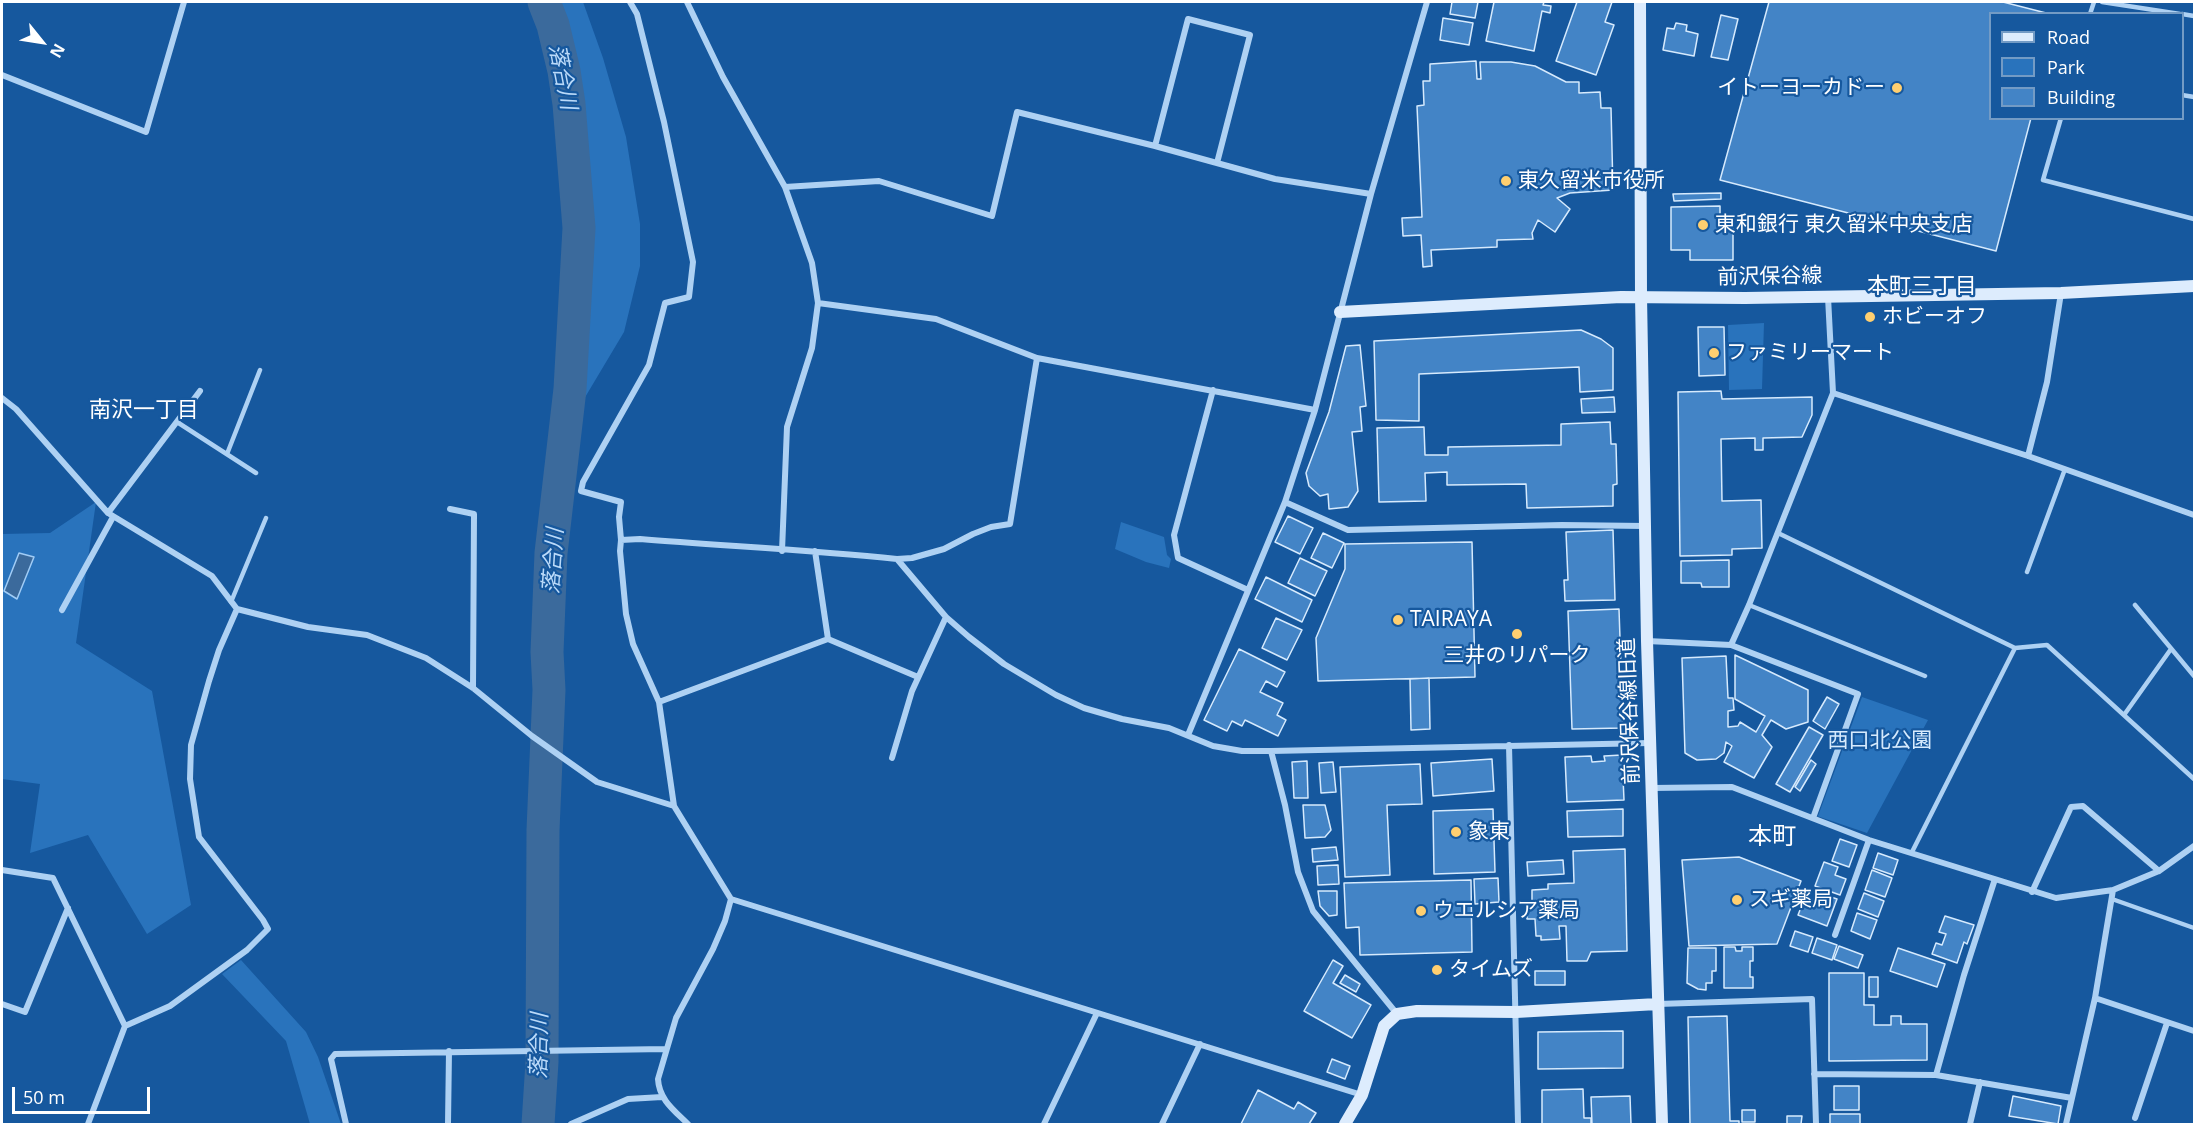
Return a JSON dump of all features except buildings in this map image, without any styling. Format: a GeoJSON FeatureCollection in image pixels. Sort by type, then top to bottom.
{"type":"FeatureCollection","features":[{"type":"Feature","properties":{"kind":"street"},"geometry":{"type":"LineString","coordinates":[[2,75],[146,132],[184,2]]}},
{"type":"Feature","properties":{"kind":"street"},"geometry":{"type":"LineString","coordinates":[[630,2],[637,14],[664,122],[693,262],[689,297],[665,303],[649,365],[583,482],[581,491],[621,502],[620,551],[626,614],[633,644],[658,702],[674,806],[731,900],[1362,1095]]}},
{"type":"Feature","properties":{"kind":"street"},"geometry":{"type":"LineString","coordinates":[[687,2],[723,77],[785,187],[812,262],[818,303],[812,348],[787,428],[782,551]]}},
{"type":"Feature","properties":{"kind":"street"},"geometry":{"type":"LineString","coordinates":[[1188,735],[1285,502],[1315,410],[1371,194],[1427,2]]}},
{"type":"Feature","properties":{"kind":"street"},"geometry":{"type":"LineString","coordinates":[[1640,2],[1641,296]]}},
{"type":"Feature","properties":{"kind":"street"},"geometry":{"type":"LineString","coordinates":[[1155,146],[1188,19],[1250,34],[1217,163]]}},
{"type":"Feature","properties":{"kind":"street"},"geometry":{"type":"LineString","coordinates":[[785,187],[879,181],[993,216],[1017,112],[1275,179],[1371,194]]}},
{"type":"Feature","properties":{"kind":"street","name":"前沢保谷線"},"geometry":{"type":"LineString","coordinates":[[1340,312],[1641,296],[1745,298],[2061,292],[2194,286]]}},
{"type":"Feature","properties":{"kind":"street"},"geometry":{"type":"LineString","coordinates":[[2028,456],[2047,382],[2061,292]]}},
{"type":"Feature","properties":{"kind":"street","name":"前沢保谷線旧道"},"geometry":{"type":"LineString","coordinates":[[1641,296],[1647,641],[1662,1125]]}},
{"type":"Feature","properties":{"kind":"street"},"geometry":{"type":"LineString","coordinates":[[1731,645],[1833,393],[1828,296]]}},
{"type":"Feature","properties":{"kind":"street"},"geometry":{"type":"LineString","coordinates":[[818,303],[936,319],[1037,358],[1315,410]]}},
{"type":"Feature","properties":{"kind":"street"},"geometry":{"type":"LineString","coordinates":[[621,540],[640,539],[782,551],[814,550],[897,559],[912,558],[944,549],[991,527],[1010,524],[1037,358]]}},
{"type":"Feature","properties":{"kind":"street"},"geometry":{"type":"LineString","coordinates":[[1213,390],[1174,536],[1178,558],[1248,590]]}},
{"type":"Feature","properties":{"kind":"street"},"geometry":{"type":"LineString","coordinates":[[62,610],[111,515],[200,391]]}},
{"type":"Feature","properties":{"kind":"street"},"geometry":{"type":"LineString","coordinates":[[1833,393],[2028,456],[2194,515]]}},
{"type":"Feature","properties":{"kind":"street"},"geometry":{"type":"LineString","coordinates":[[2,398],[16,409],[111,515],[212,576],[237,609],[308,627],[367,635],[426,658],[473,688],[532,736],[597,783],[674,806]]}},
{"type":"Feature","properties":{"kind":"street"},"geometry":{"type":"LineString","coordinates":[[1285,502],[1348,530],[1562,525],[1645,526]]}},
{"type":"Feature","properties":{"kind":"street"},"geometry":{"type":"LineString","coordinates":[[450,509],[474,514],[473,688]]}},
{"type":"Feature","properties":{"kind":"street"},"geometry":{"type":"LineString","coordinates":[[814,550],[828,639]]}},
{"type":"Feature","properties":{"kind":"street"},"geometry":{"type":"LineString","coordinates":[[897,559],[946,617],[1004,664],[1056,695],[1084,708],[1122,719],[1169,728],[1223,748],[1270,751],[1650,743]]}},
{"type":"Feature","properties":{"kind":"street"},"geometry":{"type":"LineString","coordinates":[[88,1125],[125,1026],[171,1006],[247,950],[268,929],[199,837],[190,779],[191,745],[219,650],[237,609]]}},
{"type":"Feature","properties":{"kind":"street"},"geometry":{"type":"LineString","coordinates":[[891,758],[918,678],[946,617]]}},
{"type":"Feature","properties":{"kind":"street"},"geometry":{"type":"LineString","coordinates":[[658,702],[828,639],[918,678]]}},
{"type":"Feature","properties":{"kind":"street"},"geometry":{"type":"LineString","coordinates":[[1647,641],[1731,645],[1858,694],[1813,818]]}},
{"type":"Feature","properties":{"kind":"street"},"geometry":{"type":"LineString","coordinates":[[1509,745],[1518,1125]]}},
{"type":"Feature","properties":{"kind":"street"},"geometry":{"type":"LineString","coordinates":[[1270,751],[1285,805],[1298,872],[1313,911],[1397,1014]]}},
{"type":"Feature","properties":{"kind":"street"},"geometry":{"type":"LineString","coordinates":[[1652,788],[1732,787],[1869,840],[2056,898],[2113,890],[2159,871],[2194,846]]}},
{"type":"Feature","properties":{"kind":"street"},"geometry":{"type":"LineString","coordinates":[[2032,892],[2072,807],[2083,806],[2159,871]]}},
{"type":"Feature","properties":{"kind":"street"},"geometry":{"type":"LineString","coordinates":[[1835,935],[1869,840]]}},
{"type":"Feature","properties":{"kind":"street"},"geometry":{"type":"LineString","coordinates":[[2,871],[53,878],[125,1026]]}},
{"type":"Feature","properties":{"kind":"street"},"geometry":{"type":"LineString","coordinates":[[1936,1075],[1964,975],[1995,879]]}},
{"type":"Feature","properties":{"kind":"street"},"geometry":{"type":"LineString","coordinates":[[2066,1125],[2095,998],[2113,890]]}},
{"type":"Feature","properties":{"kind":"street"},"geometry":{"type":"LineString","coordinates":[[688,1125],[662,1097],[658,1090],[658,1079],[676,1018],[713,949],[731,900]]}},
{"type":"Feature","properties":{"kind":"street"},"geometry":{"type":"LineString","coordinates":[[2,1004],[25,1012],[68,908]]}},
{"type":"Feature","properties":{"kind":"street"},"geometry":{"type":"LineString","coordinates":[[2095,998],[2194,1031]]}},
{"type":"Feature","properties":{"kind":"street"},"geometry":{"type":"LineString","coordinates":[[1346,1125],[1362,1095],[1384,1026],[1397,1014],[1417,1011],[1516,1012],[1657,1004],[1812,999],[1816,1125]]}},
{"type":"Feature","properties":{"kind":"street"},"geometry":{"type":"LineString","coordinates":[[1044,1125],[1097,1013]]}},
{"type":"Feature","properties":{"kind":"street"},"geometry":{"type":"LineString","coordinates":[[2135,1118],[2167,1023]]}},
{"type":"Feature","properties":{"kind":"street"},"geometry":{"type":"LineString","coordinates":[[1162,1125],[1200,1044]]}},
{"type":"Feature","properties":{"kind":"street"},"geometry":{"type":"LineString","coordinates":[[346,1125],[331,1059],[335,1054],[666,1049]]}},
{"type":"Feature","properties":{"kind":"street"},"geometry":{"type":"LineString","coordinates":[[448,1125],[450,1052]]}},
{"type":"Feature","properties":{"kind":"street"},"geometry":{"type":"LineString","coordinates":[[1814,1074],[1936,1075],[2072,1098]]}},
{"type":"Feature","properties":{"kind":"street"},"geometry":{"type":"LineString","coordinates":[[1970,1125],[1980,1082]]}},
{"type":"Feature","properties":{"kind":"street"},"geometry":{"type":"LineString","coordinates":[[571,1125],[628,1100],[662,1097]]}},
{"type":"Feature","properties":{"kind":"lane"},"geometry":{"type":"LineString","coordinates":[[2102,2],[2168,12]]}},
{"type":"Feature","properties":{"kind":"lane"},"geometry":{"type":"LineString","coordinates":[[2060,120],[2043,180],[2194,219]]}},
{"type":"Feature","properties":{"kind":"lane"},"geometry":{"type":"LineString","coordinates":[[227,454],[260,370]]}},
{"type":"Feature","properties":{"kind":"lane"},"geometry":{"type":"LineString","coordinates":[[177,422],[256,473]]}},
{"type":"Feature","properties":{"kind":"lane"},"geometry":{"type":"LineString","coordinates":[[2026,572],[2065,469]]}},
{"type":"Feature","properties":{"kind":"lane"},"geometry":{"type":"LineString","coordinates":[[231,602],[266,518]]}},
{"type":"Feature","properties":{"kind":"lane"},"geometry":{"type":"LineString","coordinates":[[1778,533],[2014,648],[2047,645],[2194,779]]}},
{"type":"Feature","properties":{"kind":"lane"},"geometry":{"type":"LineString","coordinates":[[1749,605],[1925,676]]}},
{"type":"Feature","properties":{"kind":"lane"},"geometry":{"type":"LineString","coordinates":[[2135,605],[2194,676]]}},
{"type":"Feature","properties":{"kind":"lane"},"geometry":{"type":"LineString","coordinates":[[1912,852],[2014,648]]}},
{"type":"Feature","properties":{"kind":"lane"},"geometry":{"type":"LineString","coordinates":[[2124,715],[2171,649]]}},
{"type":"Feature","properties":{"kind":"lane"},"geometry":{"type":"LineString","coordinates":[[2112,899],[2194,928]]}},
{"type":"Feature","properties":{"kind":"green space"},"geometry":{"type":"Polygon","coordinates":[[[544,2],[583,2],[603,58],[626,137],[640,224],[640,266],[624,332],[584,399],[569,398],[579,228],[569,104],[553,25],[544,2]]]}},
{"type":"Feature","properties":{"kind":"green space"},"geometry":{"type":"Polygon","coordinates":[[[1764,323],[1762,389],[1729,390],[1728,325],[1764,323]]]}},
{"type":"Feature","properties":{"kind":"green space"},"geometry":{"type":"Polygon","coordinates":[[[96,502],[76,643],[152,691],[191,905],[147,934],[88,835],[30,853],[40,784],[2,779],[2,534],[50,533],[96,502]]]}},
{"type":"Feature","properties":{"kind":"green space"},"geometry":{"type":"Polygon","coordinates":[[[1121,522],[1164,537],[1167,555],[1171,559],[1169,568],[1146,562],[1115,549],[1121,522]]]}},
{"type":"Feature","properties":{"kind":"green space","name":"西口北公園"},"geometry":{"type":"Polygon","coordinates":[[[1862,697],[1928,720],[1867,833],[1814,815],[1818,816],[1862,697]]]}},
{"type":"Feature","properties":{"kind":"green space"},"geometry":{"type":"Polygon","coordinates":[[[241,960],[306,1032],[318,1057],[341,1124],[310,1124],[286,1041],[222,974],[241,960]]]}},
{"type":"Feature","properties":{"kind":"shaded area"},"geometry":{"type":"Polygon","coordinates":[[[19,553],[34,557],[17,599],[4,591],[19,553]]]}},
{"type":"Feature","properties":{"kind":"waterway","name":"落合川"},"geometry":{"type":"LineString","coordinates":[[538,1124],[542,1062],[543,830],[549,690],[547,652],[551,553],[570,389],[579,228],[569,104],[564,71],[553,25],[544,2]]}},
{"type":"Feature","properties":{"kind":"place","name":"イトーヨーカドー"},"geometry":{"type":"Point","coordinates":[1897,88]}},
{"type":"Feature","properties":{"kind":"place","name":"東久留米市役所"},"geometry":{"type":"Point","coordinates":[1506,181]}},
{"type":"Feature","properties":{"kind":"place","name":"東和銀行 東久留米中央支店"},"geometry":{"type":"Point","coordinates":[1703,225]}},
{"type":"Feature","properties":{"kind":"place","name":"ホビーオフ"},"geometry":{"type":"Point","coordinates":[1870,317]}},
{"type":"Feature","properties":{"kind":"place","name":"ファミリーマート"},"geometry":{"type":"Point","coordinates":[1714,353]}},
{"type":"Feature","properties":{"kind":"place","name":"TAIRAYA"},"geometry":{"type":"Point","coordinates":[1398,620]}},
{"type":"Feature","properties":{"kind":"place","name":"三井のリパーク"},"geometry":{"type":"Point","coordinates":[1517,634]}},
{"type":"Feature","properties":{"kind":"place","name":"象東"},"geometry":{"type":"Point","coordinates":[1456,832]}},
{"type":"Feature","properties":{"kind":"place","name":"スギ薬局"},"geometry":{"type":"Point","coordinates":[1737,900]}},
{"type":"Feature","properties":{"kind":"place","name":"ウエルシア薬局"},"geometry":{"type":"Point","coordinates":[1421,911]}},
{"type":"Feature","properties":{"kind":"place","name":"タイムズ"},"geometry":{"type":"Point","coordinates":[1437,970]}},
{"type":"Feature","properties":{"kind":"district","name":"本町三丁目"},"geometry":{"type":"Point","coordinates":[1922,287]}},
{"type":"Feature","properties":{"kind":"district","name":"南沢一丁目"},"geometry":{"type":"Point","coordinates":[144,411]}},
{"type":"Feature","properties":{"kind":"district","name":"本町"},"geometry":{"type":"Point","coordinates":[1772,837]}}]}
